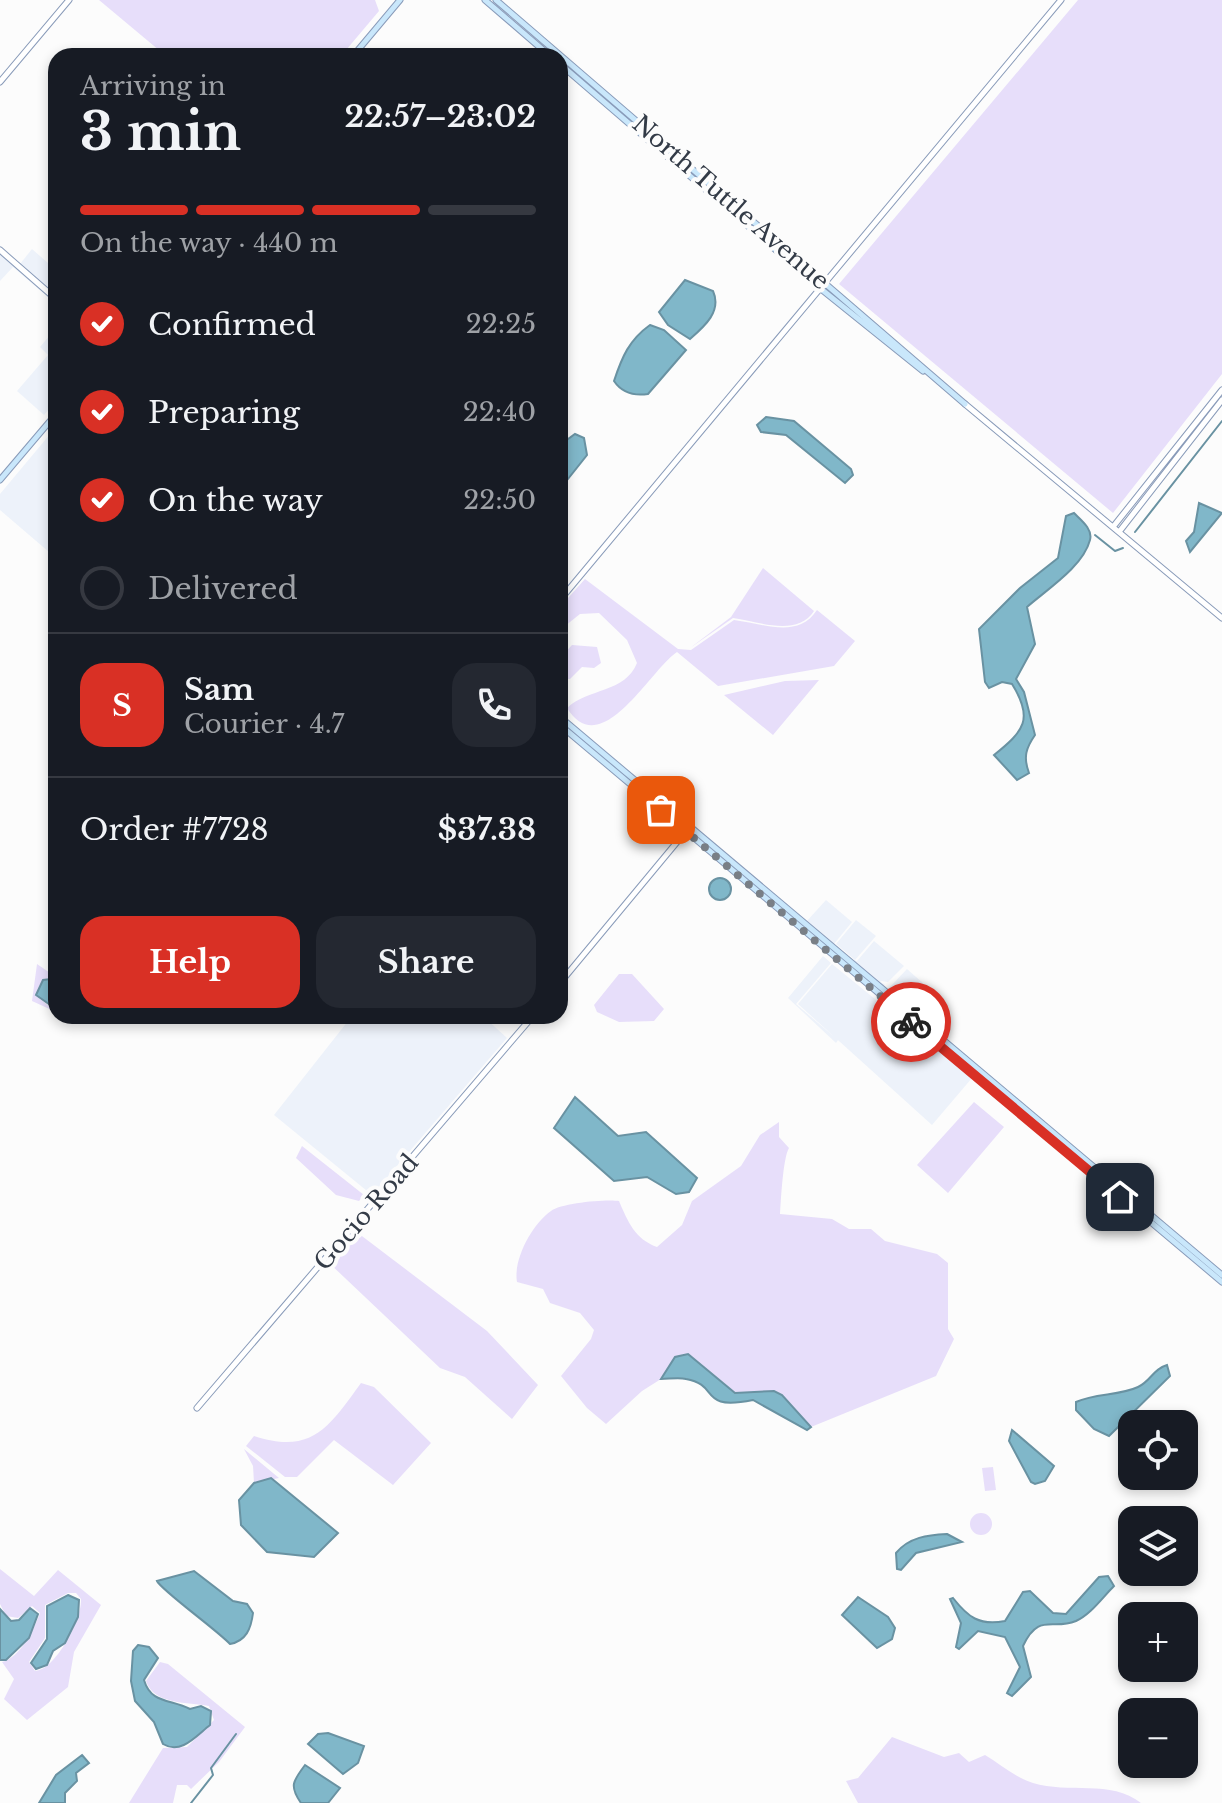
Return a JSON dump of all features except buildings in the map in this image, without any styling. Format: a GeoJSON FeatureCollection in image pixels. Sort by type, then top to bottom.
{"type":"FeatureCollection","features":[{"type":"Feature","properties":{"kind":"main road"},"geometry":{"type":"LineString","coordinates":[[360,48],[400,0]]}},
{"type":"Feature","properties":{"kind":"main road"},"geometry":{"type":"LineString","coordinates":[[485,0],[541,48]]}},
{"type":"Feature","properties":{"kind":"main road","name":"North Tuttle Avenue"},"geometry":{"type":"LineString","coordinates":[[496,0],[552,48]]}},
{"type":"Feature","properties":{"kind":"main road","name":"North Tuttle Avenue"},"geometry":{"type":"LineString","coordinates":[[568,62],[965,404]]}},
{"type":"Feature","properties":{"kind":"main road","name":"North Tuttle Avenue"},"geometry":{"type":"LineString","coordinates":[[568,71],[821,289],[965,404]]}},
{"type":"Feature","properties":{"kind":"main road"},"geometry":{"type":"LineString","coordinates":[[0,480],[48,423]]}},
{"type":"Feature","properties":{"kind":"main road"},"geometry":{"type":"LineString","coordinates":[[568,724],[729,868],[756,886],[1222,1282]]}},
{"type":"Feature","properties":{"kind":"main road"},"geometry":{"type":"LineString","coordinates":[[568,732],[1222,1275]]}},
{"type":"Feature","properties":{"kind":"street"},"geometry":{"type":"LineString","coordinates":[[0,82],[69,0]]}},
{"type":"Feature","properties":{"kind":"street"},"geometry":{"type":"LineString","coordinates":[[568,590],[1061,0]]}},
{"type":"Feature","properties":{"kind":"street"},"geometry":{"type":"LineString","coordinates":[[0,250],[48,292]]}},
{"type":"Feature","properties":{"kind":"street"},"geometry":{"type":"LineString","coordinates":[[1113,527],[1222,390]]}},
{"type":"Feature","properties":{"kind":"street"},"geometry":{"type":"LineString","coordinates":[[1119,532],[1222,400]]}},
{"type":"Feature","properties":{"kind":"street","name":"North Tuttle Avenue"},"geometry":{"type":"LineString","coordinates":[[965,404],[1222,618]]}},
{"type":"Feature","properties":{"kind":"street"},"geometry":{"type":"LineString","coordinates":[[568,973],[687,829]]}},
{"type":"Feature","properties":{"kind":"street","name":"Gocio Road"},"geometry":{"type":"LineString","coordinates":[[197,1408],[526,1024]]}},
{"type":"Feature","properties":{"kind":"shaded area"},"geometry":{"type":"Polygon","coordinates":[[[99,0],[375,0],[379,11],[348,48],[156,48],[99,0]]]}},
{"type":"Feature","properties":{"kind":"shaded area"},"geometry":{"type":"Polygon","coordinates":[[[1078,0],[1222,0],[1222,374],[1113,513],[839,284],[1078,0]]]}},
{"type":"Feature","properties":{"kind":"shaded area"},"geometry":{"type":"Polygon","coordinates":[[[32,249],[48,263],[48,290],[20,264],[32,249]]]}},
{"type":"Feature","properties":{"kind":"shaded area"},"geometry":{"type":"Polygon","coordinates":[[[0,253],[48,297],[13,267],[0,281],[0,253]]]}},
{"type":"Feature","properties":{"kind":"shaded area"},"geometry":{"type":"Polygon","coordinates":[[[48,338],[48,355],[40,347],[48,338]]]}},
{"type":"Feature","properties":{"kind":"shaded area"},"geometry":{"type":"Polygon","coordinates":[[[48,355],[48,410],[44,415],[17,391],[48,355]]]}},
{"type":"Feature","properties":{"kind":"shaded area"},"geometry":{"type":"Polygon","coordinates":[[[48,437],[48,551],[0,510],[0,494],[48,437]]]}},
{"type":"Feature","properties":{"kind":"shaded area"},"geometry":{"type":"Polygon","coordinates":[[[763,568],[814,611],[807,619],[798,624],[777,626],[733,618],[690,648],[731,617],[763,568]]]}},
{"type":"Feature","properties":{"kind":"shaded area"},"geometry":{"type":"Polygon","coordinates":[[[585,579],[678,649],[691,650],[734,620],[791,627],[809,619],[817,610],[855,641],[834,666],[718,686],[677,652],[625,707],[610,719],[595,725],[580,722],[568,707],[624,680],[637,663],[627,640],[599,613],[580,614],[568,624],[568,598],[585,579]]]}},
{"type":"Feature","properties":{"kind":"shaded area"},"geometry":{"type":"Polygon","coordinates":[[[572,645],[597,647],[601,663],[594,668],[582,667],[568,679],[568,649],[572,645]]]}},
{"type":"Feature","properties":{"kind":"shaded area"},"geometry":{"type":"Polygon","coordinates":[[[819,680],[773,735],[724,695],[785,681],[819,680]]]}},
{"type":"Feature","properties":{"kind":"shaded area"},"geometry":{"type":"Polygon","coordinates":[[[826,900],[852,922],[834,944],[857,961],[874,941],[904,966],[888,982],[880,981],[885,985],[883,987],[806,922],[826,900]]]}},
{"type":"Feature","properties":{"kind":"shaded area"},"geometry":{"type":"Polygon","coordinates":[[[856,920],[876,936],[855,960],[836,944],[856,920]]]}},
{"type":"Feature","properties":{"kind":"shaded area"},"geometry":{"type":"Polygon","coordinates":[[[823,956],[831,963],[796,1004],[838,1040],[836,1043],[788,998],[823,956]]]}},
{"type":"Feature","properties":{"kind":"shaded area"},"geometry":{"type":"Polygon","coordinates":[[[37,964],[48,972],[48,986],[40,984],[39,998],[48,1008],[32,1001],[37,964]]]}},
{"type":"Feature","properties":{"kind":"shaded area"},"geometry":{"type":"Polygon","coordinates":[[[832,964],[972,1078],[932,1125],[798,1004],[832,964]]]}},
{"type":"Feature","properties":{"kind":"shaded area"},"geometry":{"type":"Polygon","coordinates":[[[907,969],[941,999],[926,1023],[887,990],[907,969]]]}},
{"type":"Feature","properties":{"kind":"shaded area"},"geometry":{"type":"Polygon","coordinates":[[[619,974],[632,974],[664,1009],[654,1021],[619,1022],[597,1012],[594,1005],[619,974]]]}},
{"type":"Feature","properties":{"kind":"shaded area"},"geometry":{"type":"Polygon","coordinates":[[[346,1024],[492,1024],[507,1038],[372,1195],[274,1115],[346,1024]]]}},
{"type":"Feature","properties":{"kind":"shaded area"},"geometry":{"type":"Polygon","coordinates":[[[974,1102],[1004,1127],[948,1193],[917,1165],[974,1102]]]}},
{"type":"Feature","properties":{"kind":"shaded area"},"geometry":{"type":"Polygon","coordinates":[[[779,1122],[779,1137],[789,1148],[780,1214],[832,1219],[849,1229],[871,1229],[885,1241],[937,1254],[948,1263],[948,1329],[954,1339],[936,1376],[811,1427],[782,1395],[735,1393],[723,1382],[675,1358],[661,1379],[642,1391],[606,1424],[587,1408],[561,1376],[591,1339],[594,1330],[580,1313],[550,1303],[543,1289],[517,1282],[518,1263],[531,1233],[556,1208],[584,1202],[619,1201],[638,1234],[657,1247],[682,1225],[692,1201],[741,1166],[760,1135],[779,1122]]]}},
{"type":"Feature","properties":{"kind":"shaded area"},"geometry":{"type":"Polygon","coordinates":[[[302,1146],[364,1195],[359,1201],[336,1195],[296,1158],[302,1146]]]}},
{"type":"Feature","properties":{"kind":"shaded area"},"geometry":{"type":"Polygon","coordinates":[[[354,1230],[487,1331],[538,1385],[512,1419],[465,1377],[440,1368],[327,1261],[354,1230]]]}},
{"type":"Feature","properties":{"kind":"shaded area"},"geometry":{"type":"Polygon","coordinates":[[[361,1383],[374,1387],[431,1443],[393,1485],[334,1440],[297,1477],[285,1477],[246,1446],[254,1436],[291,1442],[317,1433],[339,1413],[361,1383]]]}},
{"type":"Feature","properties":{"kind":"shaded area"},"geometry":{"type":"Polygon","coordinates":[[[244,1449],[279,1478],[254,1483],[253,1466],[244,1449]]]}},
{"type":"Feature","properties":{"kind":"shaded area"},"geometry":{"type":"Polygon","coordinates":[[[993,1467],[996,1490],[985,1491],[982,1468],[993,1467]]]}},
{"type":"Feature","properties":{"kind":"shaded area"},"geometry":{"type":"Polygon","coordinates":[[[981,1513],[989,1516],[992,1524],[989,1532],[981,1535],[973,1532],[970,1524],[973,1516],[981,1513]]]}},
{"type":"Feature","properties":{"kind":"shaded area"},"geometry":{"type":"Polygon","coordinates":[[[0,1569],[34,1596],[58,1570],[101,1605],[74,1652],[68,1687],[27,1720],[4,1699],[14,1679],[2,1662],[20,1649],[40,1613],[32,1606],[18,1618],[6,1616],[0,1604],[0,1569]],[[68,1593],[45,1605],[45,1638],[29,1662],[35,1671],[51,1662],[72,1631],[81,1599],[76,1593],[68,1593]]]}},
{"type":"Feature","properties":{"kind":"shaded area"},"geometry":{"type":"Polygon","coordinates":[[[160,1662],[168,1664],[245,1727],[219,1762],[191,1789],[187,1785],[177,1785],[173,1803],[129,1803],[163,1748],[187,1747],[214,1720],[209,1706],[173,1701],[150,1689],[146,1681],[160,1662]]]}},
{"type":"Feature","properties":{"kind":"shaded area"},"geometry":{"type":"Polygon","coordinates":[[[892,1737],[944,1757],[959,1753],[969,1762],[985,1755],[1033,1783],[1116,1791],[1141,1803],[858,1803],[846,1781],[858,1778],[892,1737]]]}},
{"type":"Feature","properties":{"kind":"water"},"geometry":{"type":"Polygon","coordinates":[[[685,280],[713,291],[715,298],[714,312],[690,339],[668,325],[659,312],[685,280]]]}},
{"type":"Feature","properties":{"kind":"water"},"geometry":{"type":"Polygon","coordinates":[[[650,325],[664,330],[686,350],[648,394],[629,393],[614,381],[627,350],[650,325]]]}},
{"type":"Feature","properties":{"kind":"water"},"geometry":{"type":"Polygon","coordinates":[[[766,417],[794,421],[851,469],[853,475],[845,483],[786,435],[761,432],[757,425],[766,417]]]}},
{"type":"Feature","properties":{"kind":"water"},"geometry":{"type":"Polygon","coordinates":[[[575,434],[584,438],[587,455],[568,479],[568,439],[575,434]]]}},
{"type":"Feature","properties":{"kind":"water"},"geometry":{"type":"Polygon","coordinates":[[[1199,503],[1222,513],[1190,552],[1186,541],[1194,532],[1199,503]]]}},
{"type":"Feature","properties":{"kind":"water"},"geometry":{"type":"Polygon","coordinates":[[[1074,513],[1090,532],[1086,550],[1072,569],[1027,607],[1035,644],[1016,679],[1024,692],[1035,735],[1026,753],[1029,773],[1017,780],[994,755],[1019,731],[1024,716],[1023,706],[1012,684],[1002,682],[989,688],[985,682],[979,629],[1020,588],[1058,558],[1066,516],[1074,513]]]}},
{"type":"Feature","properties":{"kind":"water"},"geometry":{"type":"Polygon","coordinates":[[[720,878],[728,881],[731,889],[728,897],[720,900],[712,897],[709,889],[712,881],[720,878]]]}},
{"type":"Feature","properties":{"kind":"water"},"geometry":{"type":"Polygon","coordinates":[[[48,979],[48,1003],[36,995],[43,980],[48,979]]]}},
{"type":"Feature","properties":{"kind":"water"},"geometry":{"type":"Polygon","coordinates":[[[575,1097],[618,1136],[646,1132],[697,1178],[689,1192],[676,1194],[647,1177],[614,1181],[554,1128],[575,1097]]]}},
{"type":"Feature","properties":{"kind":"water"},"geometry":{"type":"Polygon","coordinates":[[[688,1354],[735,1393],[774,1391],[782,1395],[811,1427],[807,1430],[753,1400],[735,1403],[716,1400],[697,1382],[680,1378],[661,1379],[675,1357],[688,1354]]]}},
{"type":"Feature","properties":{"kind":"water"},"geometry":{"type":"Polygon","coordinates":[[[1167,1365],[1170,1376],[1135,1410],[1118,1410],[1118,1427],[1109,1436],[1094,1429],[1076,1410],[1076,1402],[1138,1387],[1167,1365]]]}},
{"type":"Feature","properties":{"kind":"water"},"geometry":{"type":"Polygon","coordinates":[[[1012,1430],[1054,1466],[1045,1481],[1031,1482],[1009,1441],[1012,1430]]]}},
{"type":"Feature","properties":{"kind":"water"},"geometry":{"type":"Polygon","coordinates":[[[271,1478],[338,1533],[314,1557],[267,1552],[241,1525],[239,1500],[254,1483],[271,1478]]]}},
{"type":"Feature","properties":{"kind":"water"},"geometry":{"type":"Polygon","coordinates":[[[947,1534],[962,1542],[916,1553],[901,1570],[897,1569],[896,1553],[907,1543],[926,1536],[947,1534]]]}},
{"type":"Feature","properties":{"kind":"water"},"geometry":{"type":"Polygon","coordinates":[[[194,1571],[233,1601],[247,1604],[253,1613],[249,1629],[240,1640],[230,1644],[157,1581],[194,1571]]]}},
{"type":"Feature","properties":{"kind":"water"},"geometry":{"type":"Polygon","coordinates":[[[1108,1576],[1114,1586],[1087,1614],[1067,1624],[1040,1626],[1029,1636],[1023,1646],[1031,1677],[1012,1696],[1007,1693],[1020,1667],[1005,1637],[978,1631],[959,1649],[956,1647],[961,1623],[950,1599],[953,1598],[981,1621],[996,1622],[1005,1621],[1023,1592],[1030,1591],[1053,1613],[1066,1614],[1099,1577],[1108,1576]]]}},
{"type":"Feature","properties":{"kind":"water"},"geometry":{"type":"Polygon","coordinates":[[[68,1595],[79,1600],[78,1617],[65,1643],[53,1651],[47,1665],[36,1669],[31,1663],[47,1639],[47,1606],[68,1595]]]}},
{"type":"Feature","properties":{"kind":"water"},"geometry":{"type":"Polygon","coordinates":[[[858,1597],[888,1617],[895,1628],[892,1639],[877,1648],[842,1615],[858,1597]]]}},
{"type":"Feature","properties":{"kind":"water"},"geometry":{"type":"Polygon","coordinates":[[[30,1608],[38,1614],[29,1638],[6,1660],[0,1660],[0,1609],[11,1621],[19,1620],[30,1608]]]}},
{"type":"Feature","properties":{"kind":"water"},"geometry":{"type":"Polygon","coordinates":[[[138,1645],[149,1647],[158,1658],[144,1680],[151,1693],[190,1709],[201,1706],[211,1711],[210,1725],[182,1746],[163,1744],[154,1722],[135,1701],[131,1681],[133,1651],[138,1645]]]}},
{"type":"Feature","properties":{"kind":"water"},"geometry":{"type":"Polygon","coordinates":[[[328,1733],[364,1746],[358,1763],[343,1774],[308,1744],[318,1734],[328,1733]]]}},
{"type":"Feature","properties":{"kind":"water"},"geometry":{"type":"Polygon","coordinates":[[[82,1755],[89,1763],[76,1773],[77,1781],[65,1793],[65,1803],[39,1803],[56,1775],[82,1755]]]}},
{"type":"Feature","properties":{"kind":"water"},"geometry":{"type":"Polygon","coordinates":[[[305,1765],[340,1788],[328,1803],[301,1803],[297,1797],[294,1784],[305,1765]]]}},
{"type":"Feature","properties":{"kind":"waterway"},"geometry":{"type":"LineString","coordinates":[[1135,532],[1222,421]]}},
{"type":"Feature","properties":{"kind":"waterway"},"geometry":{"type":"LineString","coordinates":[[1095,535],[1115,551],[1123,548]]}},
{"type":"Feature","properties":{"kind":"waterway"},"geometry":{"type":"LineString","coordinates":[[191,1803],[213,1775],[211,1768],[236,1734]]}},
{"type":"Feature","properties":{"kind":"way so far"},"geometry":{"type":"LineString","coordinates":[[661,810],[911,1022]]}},
{"type":"Feature","properties":{"kind":"route"},"geometry":{"type":"LineString","coordinates":[[911,1022],[1120,1197]]}}]}
